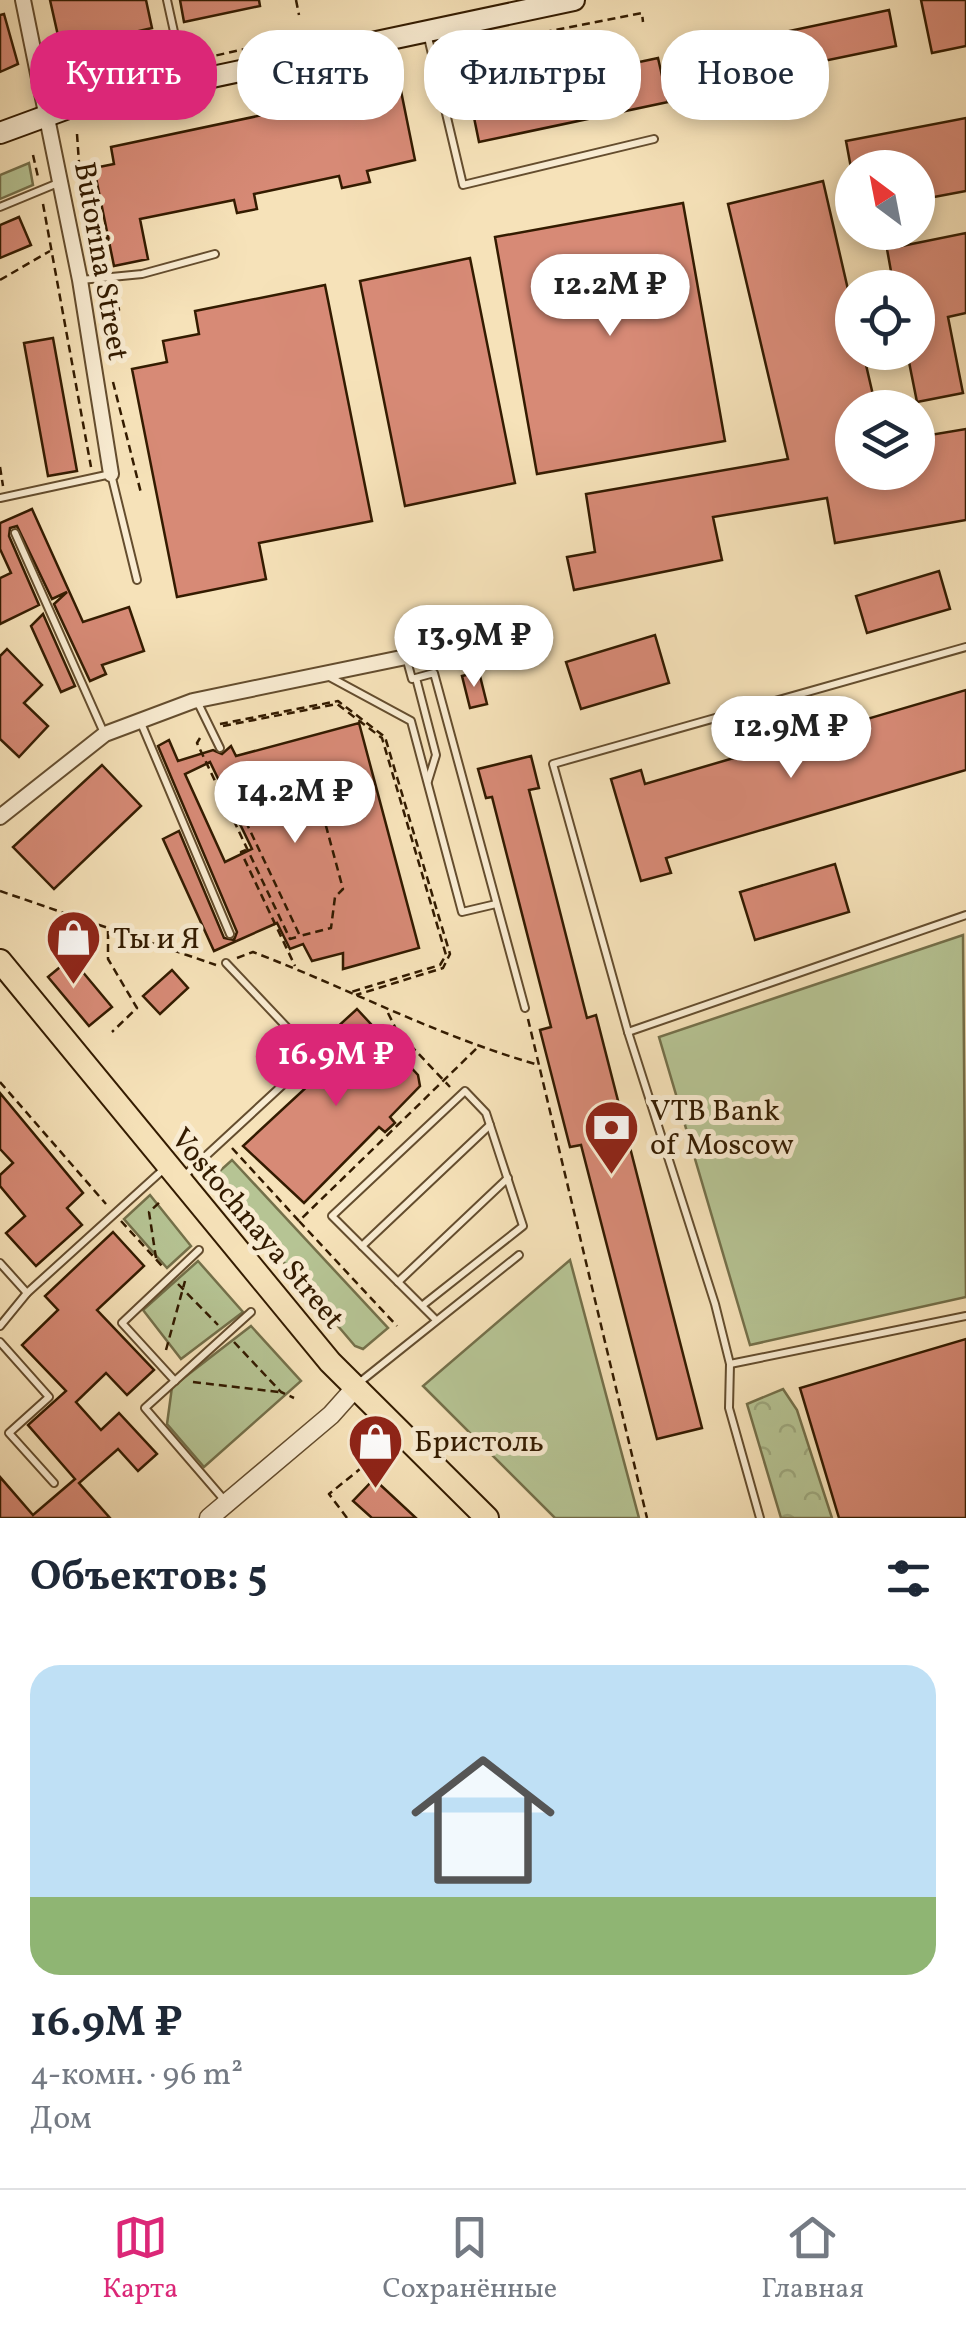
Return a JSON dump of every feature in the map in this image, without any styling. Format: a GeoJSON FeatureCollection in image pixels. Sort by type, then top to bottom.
{"type":"FeatureCollection","features":[{"type":"Feature","properties":{"kind":"main road"},"geometry":{"type":"LineString","coordinates":[[436,30],[574,0]]}},
{"type":"Feature","properties":{"kind":"main road"},"geometry":{"type":"LineString","coordinates":[[217,67],[424,32]]}},
{"type":"Feature","properties":{"kind":"main road"},"geometry":{"type":"LineString","coordinates":[[0,133],[31,120]]}},
{"type":"Feature","properties":{"kind":"main road","name":"Vostochnaya Street"},"geometry":{"type":"LineString","coordinates":[[0,961],[173,1174],[356,1386],[487,1518]]}},
{"type":"Feature","properties":{"kind":"street","name":"Butorina Street"},"geometry":{"type":"LineString","coordinates":[[22,0],[30,35]]}},
{"type":"Feature","properties":{"kind":"street","name":"Butorina Street"},"geometry":{"type":"LineString","coordinates":[[49,120],[80,280],[110,474]]}},
{"type":"Feature","properties":{"kind":"street"},"geometry":{"type":"LineString","coordinates":[[0,817],[105,734],[197,701],[406,657]]}},
{"type":"Feature","properties":{"kind":"street"},"geometry":{"type":"LineString","coordinates":[[209,1518],[330,1415],[356,1386]]}},
{"type":"Feature","properties":{"kind":"lane"},"geometry":{"type":"LineString","coordinates":[[167,0],[174,30]]}},
{"type":"Feature","properties":{"kind":"lane"},"geometry":{"type":"LineString","coordinates":[[448,120],[463,184],[654,139]]}},
{"type":"Feature","properties":{"kind":"lane"},"geometry":{"type":"LineString","coordinates":[[0,207],[60,182]]}},
{"type":"Feature","properties":{"kind":"lane"},"geometry":{"type":"LineString","coordinates":[[80,280],[142,274],[216,254]]}},
{"type":"Feature","properties":{"kind":"lane"},"geometry":{"type":"LineString","coordinates":[[3,498],[110,474],[137,580]]}},
{"type":"Feature","properties":{"kind":"lane"},"geometry":{"type":"LineString","coordinates":[[15,533],[105,734]]}},
{"type":"Feature","properties":{"kind":"lane"},"geometry":{"type":"LineString","coordinates":[[756,1517],[730,1408],[730,1364],[628,1032],[553,764],[966,647]]}},
{"type":"Feature","properties":{"kind":"lane"},"geometry":{"type":"LineString","coordinates":[[406,657],[412,679],[434,673],[525,1008]]}},
{"type":"Feature","properties":{"kind":"lane"},"geometry":{"type":"LineString","coordinates":[[324,674],[411,721],[462,912],[496,904]]}},
{"type":"Feature","properties":{"kind":"lane"},"geometry":{"type":"LineString","coordinates":[[416,678],[436,754],[428,782]]}},
{"type":"Feature","properties":{"kind":"lane"},"geometry":{"type":"LineString","coordinates":[[197,701],[220,748]]}},
{"type":"Feature","properties":{"kind":"lane"},"geometry":{"type":"LineString","coordinates":[[140,721],[230,934]]}},
{"type":"Feature","properties":{"kind":"lane"},"geometry":{"type":"LineString","coordinates":[[628,1032],[966,915]]}},
{"type":"Feature","properties":{"kind":"lane"},"geometry":{"type":"LineString","coordinates":[[0,1326],[26,1293],[114,1214],[173,1174],[314,1056],[226,963]]}},
{"type":"Feature","properties":{"kind":"lane"},"geometry":{"type":"LineString","coordinates":[[424,1306],[523,1226],[486,1113],[466,1091],[332,1216],[435,1319]]}},
{"type":"Feature","properties":{"kind":"lane"},"geometry":{"type":"LineString","coordinates":[[362,1246],[490,1126]]}},
{"type":"Feature","properties":{"kind":"lane"},"geometry":{"type":"LineString","coordinates":[[398,1282],[508,1178]]}},
{"type":"Feature","properties":{"kind":"lane"},"geometry":{"type":"LineString","coordinates":[[175,1380],[122,1323],[199,1250]]}},
{"type":"Feature","properties":{"kind":"lane"},"geometry":{"type":"LineString","coordinates":[[356,1386],[519,1254]]}},
{"type":"Feature","properties":{"kind":"lane"},"geometry":{"type":"LineString","coordinates":[[0,1263],[26,1293]]}},
{"type":"Feature","properties":{"kind":"lane"},"geometry":{"type":"LineString","coordinates":[[226,1503],[145,1408],[251,1312]]}},
{"type":"Feature","properties":{"kind":"lane"},"geometry":{"type":"LineString","coordinates":[[730,1364],[966,1316]]}},
{"type":"Feature","properties":{"kind":"lane"},"geometry":{"type":"LineString","coordinates":[[0,1342],[49,1397],[9,1433],[54,1483]]}},
{"type":"Feature","properties":{"kind":"path"},"geometry":{"type":"LineString","coordinates":[[296,0],[299,15]]}},
{"type":"Feature","properties":{"kind":"path"},"geometry":{"type":"LineString","coordinates":[[557,30],[642,12],[643,22]]}},
{"type":"Feature","properties":{"kind":"path"},"geometry":{"type":"LineString","coordinates":[[33,155],[93,478]]}},
{"type":"Feature","properties":{"kind":"path"},"geometry":{"type":"LineString","coordinates":[[0,280],[51,250]]}},
{"type":"Feature","properties":{"kind":"path"},"geometry":{"type":"LineString","coordinates":[[0,467],[3,498]]}},
{"type":"Feature","properties":{"kind":"path"},"geometry":{"type":"LineString","coordinates":[[300,936],[245,820],[319,800],[343,889],[334,898],[332,928],[300,936],[290,938],[196,743],[210,727],[337,704],[382,738],[446,954],[440,965],[353,994]]}},
{"type":"Feature","properties":{"kind":"path"},"geometry":{"type":"LineString","coordinates":[[248,849],[240,852],[296,969]]}},
{"type":"Feature","properties":{"kind":"path"},"geometry":{"type":"LineString","coordinates":[[108,932],[108,958],[136,1008],[112,1032]]}},
{"type":"Feature","properties":{"kind":"path"},"geometry":{"type":"LineString","coordinates":[[525,1008],[647,1518]]}},
{"type":"Feature","properties":{"kind":"path"},"geometry":{"type":"LineString","coordinates":[[387,1012],[397,1031],[459,1097]]}},
{"type":"Feature","properties":{"kind":"path"},"geometry":{"type":"LineString","coordinates":[[299,1220],[478,1047]]}},
{"type":"Feature","properties":{"kind":"path"},"geometry":{"type":"LineString","coordinates":[[493,1052],[539,1065]]}},
{"type":"Feature","properties":{"kind":"path"},"geometry":{"type":"LineString","coordinates":[[0,1082],[172,1278]]}},
{"type":"Feature","properties":{"kind":"path"},"geometry":{"type":"LineString","coordinates":[[231,1146],[397,1326]]}},
{"type":"Feature","properties":{"kind":"path"},"geometry":{"type":"LineString","coordinates":[[156,1260],[149,1212],[161,1201]]}},
{"type":"Feature","properties":{"kind":"path"},"geometry":{"type":"LineString","coordinates":[[161,1366],[192,1259]]}},
{"type":"Feature","properties":{"kind":"path"},"geometry":{"type":"LineString","coordinates":[[175,1380],[281,1392]]}},
{"type":"Feature","properties":{"kind":"path"},"geometry":{"type":"LineString","coordinates":[[347,1518],[329,1494],[380,1453]]}},
{"type":"Feature","properties":{"kind":"green space"},"geometry":{"type":"Polygon","coordinates":[[[29,163],[33,185],[0,199],[0,175],[29,163]]]}},
{"type":"Feature","properties":{"kind":"green space"},"geometry":{"type":"Polygon","coordinates":[[[963,935],[966,1297],[750,1345],[659,1037],[963,935]]]}},
{"type":"Feature","properties":{"kind":"green space"},"geometry":{"type":"Polygon","coordinates":[[[232,1160],[388,1328],[363,1349],[355,1346],[212,1178],[232,1160]]]}},
{"type":"Feature","properties":{"kind":"green space"},"geometry":{"type":"Polygon","coordinates":[[[150,1195],[191,1246],[167,1268],[124,1219],[150,1195]]]}},
{"type":"Feature","properties":{"kind":"green space"},"geometry":{"type":"Polygon","coordinates":[[[570,1260],[639,1518],[555,1518],[423,1386],[570,1260]]]}},
{"type":"Feature","properties":{"kind":"green space"},"geometry":{"type":"Polygon","coordinates":[[[198,1261],[243,1312],[181,1359],[143,1310],[198,1261]]]}},
{"type":"Feature","properties":{"kind":"green space"},"geometry":{"type":"Polygon","coordinates":[[[251,1326],[301,1381],[204,1467],[167,1424],[172,1387],[251,1326]]]}},
{"type":"Feature","properties":{"kind":"green space"},"geometry":{"type":"Polygon","coordinates":[[[783,1389],[797,1410],[832,1518],[781,1518],[747,1404],[783,1389]]]}},
{"type":"Feature","properties":{"kind":"building"},"geometry":{"type":"Polygon","coordinates":[[[50,0],[146,0],[152,28],[143,30],[57,30],[50,0]]]}},
{"type":"Feature","properties":{"kind":"building"},"geometry":{"type":"Polygon","coordinates":[[[180,0],[259,0],[260,6],[184,22],[180,0]]]}},
{"type":"Feature","properties":{"kind":"building"},"geometry":{"type":"Polygon","coordinates":[[[921,0],[966,0],[966,46],[932,53],[921,0]]]}},
{"type":"Feature","properties":{"kind":"building"},"geometry":{"type":"Polygon","coordinates":[[[889,10],[896,46],[829,60],[829,30],[794,30],[889,10]]]}},
{"type":"Feature","properties":{"kind":"building"},"geometry":{"type":"Polygon","coordinates":[[[4,14],[18,64],[0,72],[0,15],[4,14]]]}},
{"type":"Feature","properties":{"kind":"building"},"geometry":{"type":"Polygon","coordinates":[[[658,58],[661,103],[641,108],[641,62],[658,58]]]}},
{"type":"Feature","properties":{"kind":"building"},"geometry":{"type":"Polygon","coordinates":[[[404,106],[415,160],[367,171],[370,182],[342,188],[339,176],[254,194],[257,209],[237,213],[234,200],[140,219],[148,259],[114,266],[94,168],[114,164],[111,147],[239,120],[404,120],[404,106]]]}},
{"type":"Feature","properties":{"kind":"building"},"geometry":{"type":"Polygon","coordinates":[[[966,118],[966,191],[935,197],[935,150],[848,150],[846,141],[966,118]]]}},
{"type":"Feature","properties":{"kind":"building"},"geometry":{"type":"Polygon","coordinates":[[[474,120],[583,120],[479,142],[474,120]]]}},
{"type":"Feature","properties":{"kind":"building"},"geometry":{"type":"Polygon","coordinates":[[[823,181],[835,250],[839,250],[843,270],[835,270],[835,370],[867,370],[872,390],[835,390],[835,490],[935,490],[935,434],[966,429],[966,520],[835,543],[827,498],[713,517],[722,560],[574,590],[567,557],[595,552],[586,494],[788,459],[728,204],[823,181]]]}},
{"type":"Feature","properties":{"kind":"building"},"geometry":{"type":"Polygon","coordinates":[[[683,203],[725,441],[537,474],[495,237],[683,203]]]}},
{"type":"Feature","properties":{"kind":"building"},"geometry":{"type":"Polygon","coordinates":[[[19,217],[31,245],[0,258],[0,225],[19,217]]]}},
{"type":"Feature","properties":{"kind":"building"},"geometry":{"type":"Polygon","coordinates":[[[966,233],[966,313],[948,317],[963,393],[935,398],[935,390],[915,390],[911,370],[935,370],[935,270],[891,270],[887,250],[935,250],[935,239],[966,233]]]}},
{"type":"Feature","properties":{"kind":"building"},"geometry":{"type":"Polygon","coordinates":[[[470,258],[515,483],[405,506],[360,281],[470,258]]]}},
{"type":"Feature","properties":{"kind":"building"},"geometry":{"type":"Polygon","coordinates":[[[325,285],[372,521],[259,543],[266,579],[177,597],[132,369],[167,362],[163,341],[199,334],[195,311],[325,285]]]}},
{"type":"Feature","properties":{"kind":"building"},"geometry":{"type":"Polygon","coordinates":[[[116,289],[119,310],[106,327],[99,292],[116,289]]]}},
{"type":"Feature","properties":{"kind":"building"},"geometry":{"type":"Polygon","coordinates":[[[53,338],[77,471],[48,476],[24,343],[53,338]]]}},
{"type":"Feature","properties":{"kind":"building"},"geometry":{"type":"Polygon","coordinates":[[[32,509],[83,622],[129,607],[144,651],[102,665],[106,674],[90,681],[54,604],[67,592],[52,599],[17,526],[10,528],[9,536],[39,605],[0,624],[0,578],[11,573],[0,549],[0,523],[32,509]]]}},
{"type":"Feature","properties":{"kind":"building"},"geometry":{"type":"Polygon","coordinates":[[[939,571],[950,609],[867,633],[856,596],[939,571]]]}},
{"type":"Feature","properties":{"kind":"building"},"geometry":{"type":"Polygon","coordinates":[[[43,614],[75,686],[61,692],[31,626],[43,614]]]}},
{"type":"Feature","properties":{"kind":"building"},"geometry":{"type":"Polygon","coordinates":[[[655,635],[669,683],[581,709],[566,662],[655,635]]]}},
{"type":"Feature","properties":{"kind":"building"},"geometry":{"type":"Polygon","coordinates":[[[7,649],[42,685],[24,703],[48,726],[19,757],[0,739],[0,656],[7,649]]]}},
{"type":"Feature","properties":{"kind":"building"},"geometry":{"type":"Polygon","coordinates":[[[479,672],[487,704],[470,708],[462,676],[479,672]]]}},
{"type":"Feature","properties":{"kind":"building"},"geometry":{"type":"Polygon","coordinates":[[[966,690],[966,770],[666,858],[671,873],[641,881],[611,779],[641,770],[645,784],[966,690]]]}},
{"type":"Feature","properties":{"kind":"building"},"geometry":{"type":"Polygon","coordinates":[[[359,723],[419,948],[343,969],[343,953],[312,961],[303,944],[290,949],[277,923],[214,951],[163,839],[179,831],[224,938],[234,940],[237,932],[158,746],[169,740],[178,761],[213,750],[222,754],[231,746],[236,756],[359,723]],[[210,762],[185,774],[225,862],[252,849],[210,762]]]}},
{"type":"Feature","properties":{"kind":"building"},"geometry":{"type":"Polygon","coordinates":[[[531,756],[539,788],[529,790],[587,1018],[596,1015],[702,1428],[657,1439],[581,1145],[570,1147],[540,1030],[551,1027],[492,797],[486,798],[478,769],[531,756]]]}},
{"type":"Feature","properties":{"kind":"building"},"geometry":{"type":"Polygon","coordinates":[[[102,765],[141,806],[54,889],[13,847],[102,765]]]}},
{"type":"Feature","properties":{"kind":"building"},"geometry":{"type":"Polygon","coordinates":[[[835,864],[849,912],[755,940],[740,892],[835,864]]]}},
{"type":"Feature","properties":{"kind":"building"},"geometry":{"type":"Polygon","coordinates":[[[71,958],[112,1007],[89,1026],[48,977],[71,958]]]}},
{"type":"Feature","properties":{"kind":"building"},"geometry":{"type":"Polygon","coordinates":[[[172,970],[188,988],[160,1014],[143,996],[172,970]]]}},
{"type":"Feature","properties":{"kind":"building"},"geometry":{"type":"Polygon","coordinates":[[[357,1009],[418,1075],[420,1086],[390,1117],[395,1123],[385,1132],[379,1127],[304,1203],[243,1146],[338,1058],[322,1041],[357,1009]]]}},
{"type":"Feature","properties":{"kind":"building"},"geometry":{"type":"Polygon","coordinates":[[[0,1093],[83,1193],[67,1208],[82,1225],[36,1266],[6,1233],[25,1216],[0,1186],[0,1175],[13,1163],[0,1149],[0,1093]]]}},
{"type":"Feature","properties":{"kind":"building"},"geometry":{"type":"Polygon","coordinates":[[[113,1232],[144,1266],[97,1310],[154,1370],[127,1395],[106,1373],[76,1402],[101,1430],[119,1413],[157,1454],[138,1471],[118,1449],[79,1483],[110,1518],[0,1518],[0,1477],[33,1515],[75,1479],[28,1425],[66,1391],[22,1345],[58,1310],[45,1296],[113,1232]]]}},
{"type":"Feature","properties":{"kind":"building"},"geometry":{"type":"Polygon","coordinates":[[[966,1339],[966,1518],[839,1518],[800,1388],[966,1339]]]}},
{"type":"Feature","properties":{"kind":"building"},"geometry":{"type":"Polygon","coordinates":[[[374,1479],[416,1518],[372,1518],[353,1501],[374,1479]]]}},
{"type":"Feature","properties":{"kind":"place","name":"Ты и Я"},"geometry":{"type":"Point","coordinates":[74,987]}},
{"type":"Feature","properties":{"kind":"place","name":"VTB Bank of Moscow"},"geometry":{"type":"Point","coordinates":[611,1176]}},
{"type":"Feature","properties":{"kind":"place","name":"Бристоль"},"geometry":{"type":"Point","coordinates":[375,1490]}}]}
